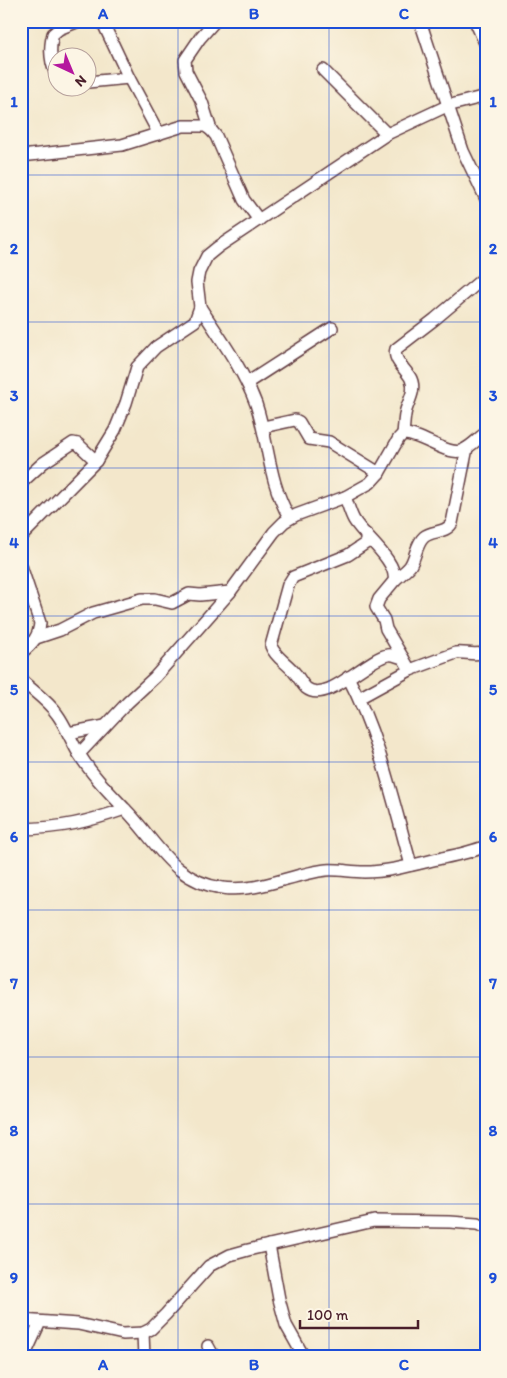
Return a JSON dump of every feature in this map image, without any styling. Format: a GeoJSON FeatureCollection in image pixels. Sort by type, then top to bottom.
{"type":"FeatureCollection","features":[{"type":"Feature","properties":{"kind":"street"},"geometry":{"type":"LineString","coordinates":[[51,48],[54,34],[59,29],[79,21]]}},
{"type":"Feature","properties":{"kind":"street"},"geometry":{"type":"LineString","coordinates":[[102,21],[129,78],[159,134]]}},
{"type":"Feature","properties":{"kind":"street"},"geometry":{"type":"LineString","coordinates":[[211,130],[202,102],[186,71],[185,60],[200,38],[215,21]]}},
{"type":"Feature","properties":{"kind":"street"},"geometry":{"type":"LineString","coordinates":[[475,21],[486,44]]}},
{"type":"Feature","properties":{"kind":"street"},"geometry":{"type":"LineString","coordinates":[[422,22],[462,151],[486,199]]}},
{"type":"Feature","properties":{"kind":"street"},"geometry":{"type":"LineString","coordinates":[[323,70],[387,134]]}},
{"type":"Feature","properties":{"kind":"street"},"geometry":{"type":"LineString","coordinates":[[98,81],[129,78]]}},
{"type":"Feature","properties":{"kind":"street"},"geometry":{"type":"LineString","coordinates":[[289,517],[276,492],[263,427],[247,383],[200,307],[197,282],[199,272],[207,256],[218,247],[387,134],[447,106],[486,96]]}},
{"type":"Feature","properties":{"kind":"street"},"geometry":{"type":"LineString","coordinates":[[21,156],[122,145],[183,126],[205,126],[216,136],[244,200],[259,220]]}},
{"type":"Feature","properties":{"kind":"street"},"geometry":{"type":"LineString","coordinates":[[79,754],[155,678],[230,592],[274,532],[289,517],[345,497],[361,489],[379,473],[403,434],[406,410],[413,387],[411,379],[394,352],[396,348],[435,319],[486,276]]}},
{"type":"Feature","properties":{"kind":"street"},"geometry":{"type":"LineString","coordinates":[[21,537],[96,462],[115,430],[137,367],[156,347],[195,321],[200,307]]}},
{"type":"Feature","properties":{"kind":"street"},"geometry":{"type":"LineString","coordinates":[[247,383],[332,328]]}},
{"type":"Feature","properties":{"kind":"street"},"geometry":{"type":"LineString","coordinates":[[263,427],[295,420],[299,422],[309,440],[328,442],[379,473]]}},
{"type":"Feature","properties":{"kind":"street"},"geometry":{"type":"LineString","coordinates":[[403,434],[419,437],[450,452],[459,452],[486,433]]}},
{"type":"Feature","properties":{"kind":"street"},"geometry":{"type":"LineString","coordinates":[[21,482],[43,463],[73,443],[78,444],[96,462]]}},
{"type":"Feature","properties":{"kind":"street"},"geometry":{"type":"LineString","coordinates":[[410,670],[386,629],[384,620],[376,607],[379,599],[410,566],[421,540],[426,535],[449,528],[452,523],[466,448]]}},
{"type":"Feature","properties":{"kind":"street"},"geometry":{"type":"LineString","coordinates":[[345,497],[354,519],[386,557],[394,573],[395,580]]}},
{"type":"Feature","properties":{"kind":"street"},"geometry":{"type":"LineString","coordinates":[[366,534],[366,543],[357,550],[292,578],[288,585],[271,643],[273,652],[294,672],[307,688],[314,692],[322,692],[334,687],[364,666],[386,655],[391,654],[403,658]]}},
{"type":"Feature","properties":{"kind":"street"},"geometry":{"type":"LineString","coordinates":[[21,566],[40,623],[36,638],[21,653]]}},
{"type":"Feature","properties":{"kind":"street"},"geometry":{"type":"LineString","coordinates":[[36,638],[60,630],[93,613],[142,600],[156,598],[172,603],[189,594],[230,592]]}},
{"type":"Feature","properties":{"kind":"street"},"geometry":{"type":"LineString","coordinates":[[359,698],[410,670],[456,653],[481,654],[486,652]]}},
{"type":"Feature","properties":{"kind":"street"},"geometry":{"type":"LineString","coordinates":[[348,676],[359,698],[383,760],[411,865]]}},
{"type":"Feature","properties":{"kind":"street"},"geometry":{"type":"LineString","coordinates":[[21,680],[51,706],[79,754],[110,795],[125,809],[171,864],[199,881],[221,888],[240,889],[264,886],[311,872],[328,870],[364,872],[389,870],[486,846]]}},
{"type":"Feature","properties":{"kind":"street"},"geometry":{"type":"LineString","coordinates":[[68,733],[105,726]]}},
{"type":"Feature","properties":{"kind":"street"},"geometry":{"type":"LineString","coordinates":[[21,829],[69,826],[125,809]]}},
{"type":"Feature","properties":{"kind":"street"},"geometry":{"type":"LineString","coordinates":[[21,1320],[78,1324],[123,1334],[143,1333],[166,1314],[209,1266],[230,1255],[269,1244],[374,1221],[450,1222],[477,1224],[486,1227]]}},
{"type":"Feature","properties":{"kind":"street"},"geometry":{"type":"LineString","coordinates":[[269,1244],[279,1299],[286,1325],[304,1357]]}},
{"type":"Feature","properties":{"kind":"street"},"geometry":{"type":"LineString","coordinates":[[24,1357],[40,1322]]}},
{"type":"Feature","properties":{"kind":"street"},"geometry":{"type":"LineString","coordinates":[[143,1333],[144,1357]]}},
{"type":"Feature","properties":{"kind":"street"},"geometry":{"type":"LineString","coordinates":[[208,1346],[214,1357]]}}]}
